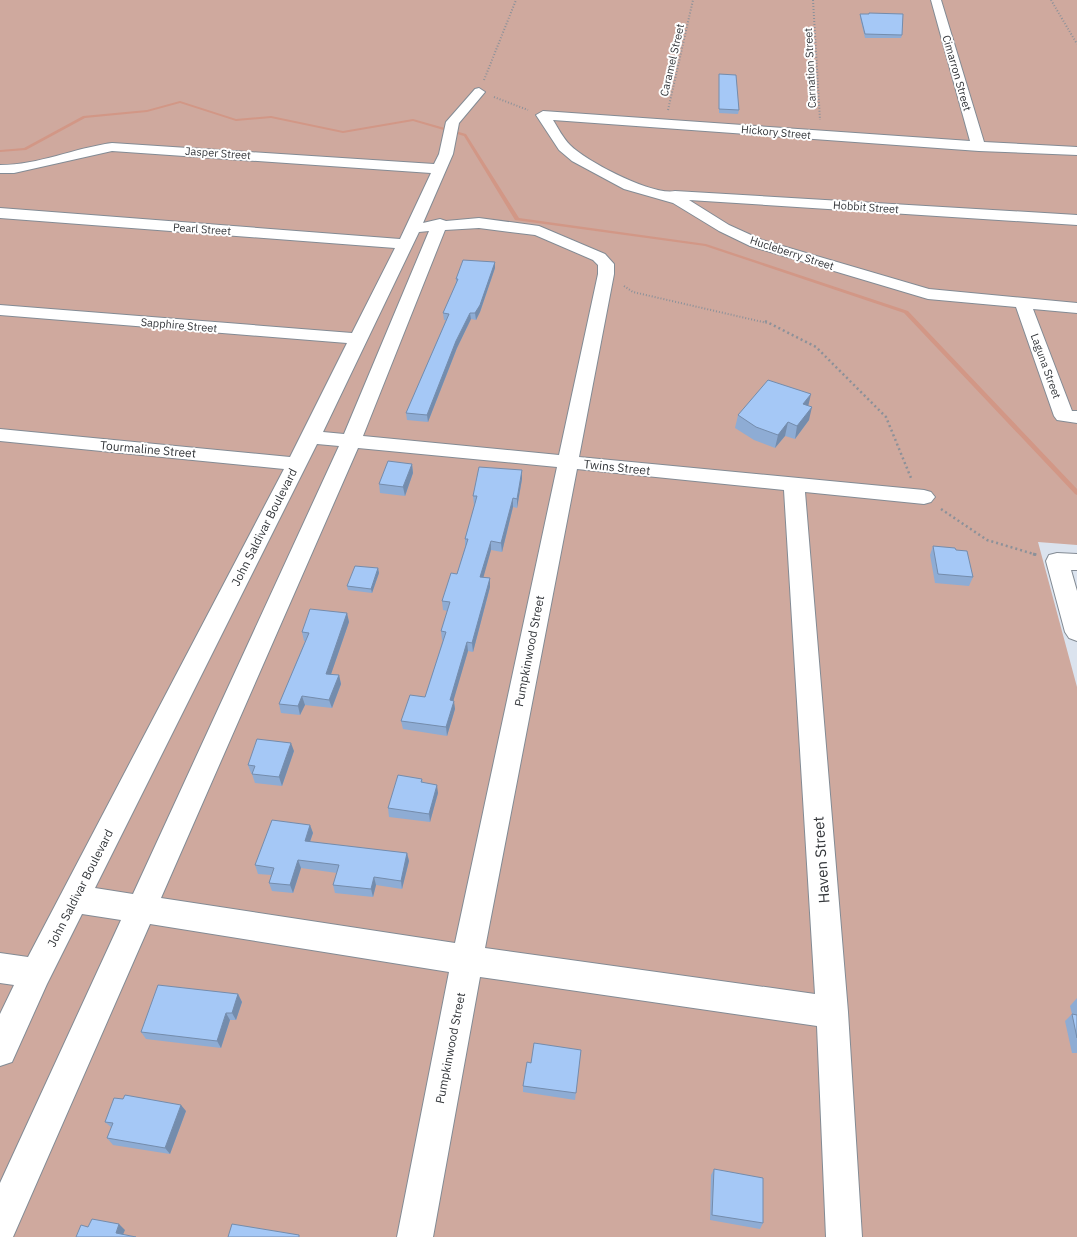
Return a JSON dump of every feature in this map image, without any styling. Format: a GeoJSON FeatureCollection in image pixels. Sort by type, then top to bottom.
{"type":"FeatureCollection","features":[{"type":"Feature","properties":{"kind":"street","name":"Cimarron Street"},"geometry":{"type":"LineString","coordinates":[[936,0],[979,147]]}},
{"type":"Feature","properties":{"kind":"street","name":"John Saldivar Boulevard"},"geometry":{"type":"LineString","coordinates":[[0,1050],[36,973],[297,464],[446,154],[453,122],[479,92]]}},
{"type":"Feature","properties":{"kind":"street","name":"Hickory Street"},"geometry":{"type":"LineString","coordinates":[[543,115],[979,147],[1077,151]]}},
{"type":"Feature","properties":{"kind":"street","name":"Hucleberry Street"},"geometry":{"type":"LineString","coordinates":[[543,115],[559,141],[577,158],[629,186],[678,200],[724,228],[756,243],[928,294],[1077,308]]}},
{"type":"Feature","properties":{"kind":"street","name":"Jasper Street"},"geometry":{"type":"LineString","coordinates":[[0,169],[26,168],[90,150],[112,147],[439,169]]}},
{"type":"Feature","properties":{"kind":"street","name":"Hobbit Street"},"geometry":{"type":"LineString","coordinates":[[655,193],[1077,220]]}},
{"type":"Feature","properties":{"kind":"street","name":"Pearl Street"},"geometry":{"type":"LineString","coordinates":[[0,213],[408,236]]}},
{"type":"Feature","properties":{"kind":"street"},"geometry":{"type":"LineString","coordinates":[[408,236],[440,224],[479,223],[539,231],[599,257],[606,264],[606,274]]}},
{"type":"Feature","properties":{"kind":"street"},"geometry":{"type":"LineString","coordinates":[[0,1224],[351,441],[440,224]]}},
{"type":"Feature","properties":{"kind":"street","name":"Pumpkinwood Street"},"geometry":{"type":"LineString","coordinates":[[415,1237],[467,960],[606,274]]}},
{"type":"Feature","properties":{"kind":"street","name":"Laguna Street"},"geometry":{"type":"LineString","coordinates":[[1023,304],[1064,416],[1077,417]]}},
{"type":"Feature","properties":{"kind":"street","name":"Sapphire Street"},"geometry":{"type":"LineString","coordinates":[[0,310],[358,339]]}},
{"type":"Feature","properties":{"kind":"street","name":"Tourmaline Street"},"geometry":{"type":"LineString","coordinates":[[0,435],[297,464]]}},
{"type":"Feature","properties":{"kind":"street","name":"Twins Street"},"geometry":{"type":"LineString","coordinates":[[310,437],[924,497]]}},
{"type":"Feature","properties":{"kind":"street","name":"Haven Street"},"geometry":{"type":"LineString","coordinates":[[794,484],[832,1012],[844,1237]]}},
{"type":"Feature","properties":{"kind":"street"},"geometry":{"type":"LineString","coordinates":[[1067,562],[1077,632]]}},
{"type":"Feature","properties":{"kind":"street"},"geometry":{"type":"LineString","coordinates":[[74,899],[467,960],[832,1012]]}},
{"type":"Feature","properties":{"kind":"street"},"geometry":{"type":"LineString","coordinates":[[0,968],[36,973]]}},
{"type":"Feature","properties":{"kind":"path"},"geometry":{"type":"LineString","coordinates":[[516,0],[479,92],[543,115]]}},
{"type":"Feature","properties":{"kind":"path","name":"Caramel Street"},"geometry":{"type":"LineString","coordinates":[[665,123],[693,0]]}},
{"type":"Feature","properties":{"kind":"path","name":"Carnation Street"},"geometry":{"type":"LineString","coordinates":[[813,0],[821,136]]}},
{"type":"Feature","properties":{"kind":"path"},"geometry":{"type":"LineString","coordinates":[[1051,0],[1077,44]]}},
{"type":"Feature","properties":{"kind":"path"},"geometry":{"type":"LineString","coordinates":[[606,274],[633,292],[764,320],[816,347],[886,417],[917,492],[987,540],[1067,562]]}},
{"type":"Feature","properties":{"kind":"shaded area"},"geometry":{"type":"Polygon","coordinates":[[[0,0],[1077,0],[1077,545],[1038,542],[1077,687],[1077,1237],[0,1237],[0,0]]]}},
{"type":"Feature","properties":{"kind":"building"},"geometry":{"type":"Polygon","coordinates":[[[860,14],[903,14],[902,35],[865,34],[860,14]]]}},
{"type":"Feature","properties":{"kind":"building"},"geometry":{"type":"Polygon","coordinates":[[[719,74],[736,75],[739,110],[719,109],[719,74]]]}},
{"type":"Feature","properties":{"kind":"building"},"geometry":{"type":"Polygon","coordinates":[[[463,260],[495,262],[480,305],[475,313],[470,313],[456,341],[427,415],[406,413],[449,314],[443,313],[458,279],[456,279],[463,260]]]}},
{"type":"Feature","properties":{"kind":"building"},"geometry":{"type":"Polygon","coordinates":[[[768,380],[811,394],[803,404],[812,407],[797,426],[788,422],[778,435],[756,427],[738,415],[768,380]]]}},
{"type":"Feature","properties":{"kind":"building"},"geometry":{"type":"Polygon","coordinates":[[[388,461],[412,464],[403,487],[379,484],[388,461]]]}},
{"type":"Feature","properties":{"kind":"building"},"geometry":{"type":"Polygon","coordinates":[[[479,467],[522,470],[517,499],[513,498],[501,543],[491,541],[480,577],[490,578],[472,643],[467,642],[450,700],[454,701],[446,727],[401,721],[410,695],[425,697],[446,632],[441,631],[450,602],[442,601],[451,573],[457,574],[468,539],[465,539],[477,496],[473,496],[479,467]]]}},
{"type":"Feature","properties":{"kind":"building"},"geometry":{"type":"Polygon","coordinates":[[[933,546],[967,551],[973,577],[938,574],[933,546]]]}},
{"type":"Feature","properties":{"kind":"building"},"geometry":{"type":"Polygon","coordinates":[[[355,566],[378,568],[371,589],[347,586],[355,566]]]}},
{"type":"Feature","properties":{"kind":"building"},"geometry":{"type":"Polygon","coordinates":[[[310,609],[347,613],[326,674],[339,675],[329,700],[302,696],[298,706],[279,704],[309,633],[302,632],[310,609]]]}},
{"type":"Feature","properties":{"kind":"building"},"geometry":{"type":"Polygon","coordinates":[[[257,739],[291,743],[279,777],[252,774],[255,766],[248,765],[257,739]]]}},
{"type":"Feature","properties":{"kind":"building"},"geometry":{"type":"Polygon","coordinates":[[[398,775],[422,779],[421,782],[437,785],[429,814],[388,808],[398,775]]]}},
{"type":"Feature","properties":{"kind":"building"},"geometry":{"type":"Polygon","coordinates":[[[272,820],[310,825],[305,841],[407,853],[401,881],[374,877],[371,889],[333,885],[339,865],[298,860],[290,885],[269,883],[274,868],[255,865],[272,820]]]}},
{"type":"Feature","properties":{"kind":"building"},"geometry":{"type":"Polygon","coordinates":[[[158,985],[238,994],[232,1013],[226,1013],[217,1041],[141,1032],[158,985]]]}},
{"type":"Feature","properties":{"kind":"building"},"geometry":{"type":"Polygon","coordinates":[[[1072,1014],[1077,1015],[1077,1038],[1072,1014]]]}},
{"type":"Feature","properties":{"kind":"building"},"geometry":{"type":"Polygon","coordinates":[[[534,1043],[581,1050],[576,1093],[523,1086],[527,1062],[531,1063],[534,1043]]]}},
{"type":"Feature","properties":{"kind":"building"},"geometry":{"type":"Polygon","coordinates":[[[125,1095],[181,1105],[165,1148],[107,1138],[113,1123],[105,1122],[114,1098],[123,1099],[125,1095]]]}},
{"type":"Feature","properties":{"kind":"building"},"geometry":{"type":"Polygon","coordinates":[[[714,1169],[763,1178],[763,1223],[712,1215],[714,1169]]]}},
{"type":"Feature","properties":{"kind":"building"},"geometry":{"type":"Polygon","coordinates":[[[92,1219],[119,1224],[116,1233],[136,1237],[76,1237],[81,1225],[88,1227],[92,1219]]]}},
{"type":"Feature","properties":{"kind":"building"},"geometry":{"type":"Polygon","coordinates":[[[232,1224],[299,1235],[299,1237],[228,1237],[232,1224]]]}},
{"type":"Feature","properties":{"kind":"waterway"},"geometry":{"type":"LineString","coordinates":[[0,151],[25,149],[84,117],[147,111],[180,102],[236,120],[271,117],[343,132],[413,120],[465,135],[517,219],[706,245],[906,312],[1077,493]]}}]}
